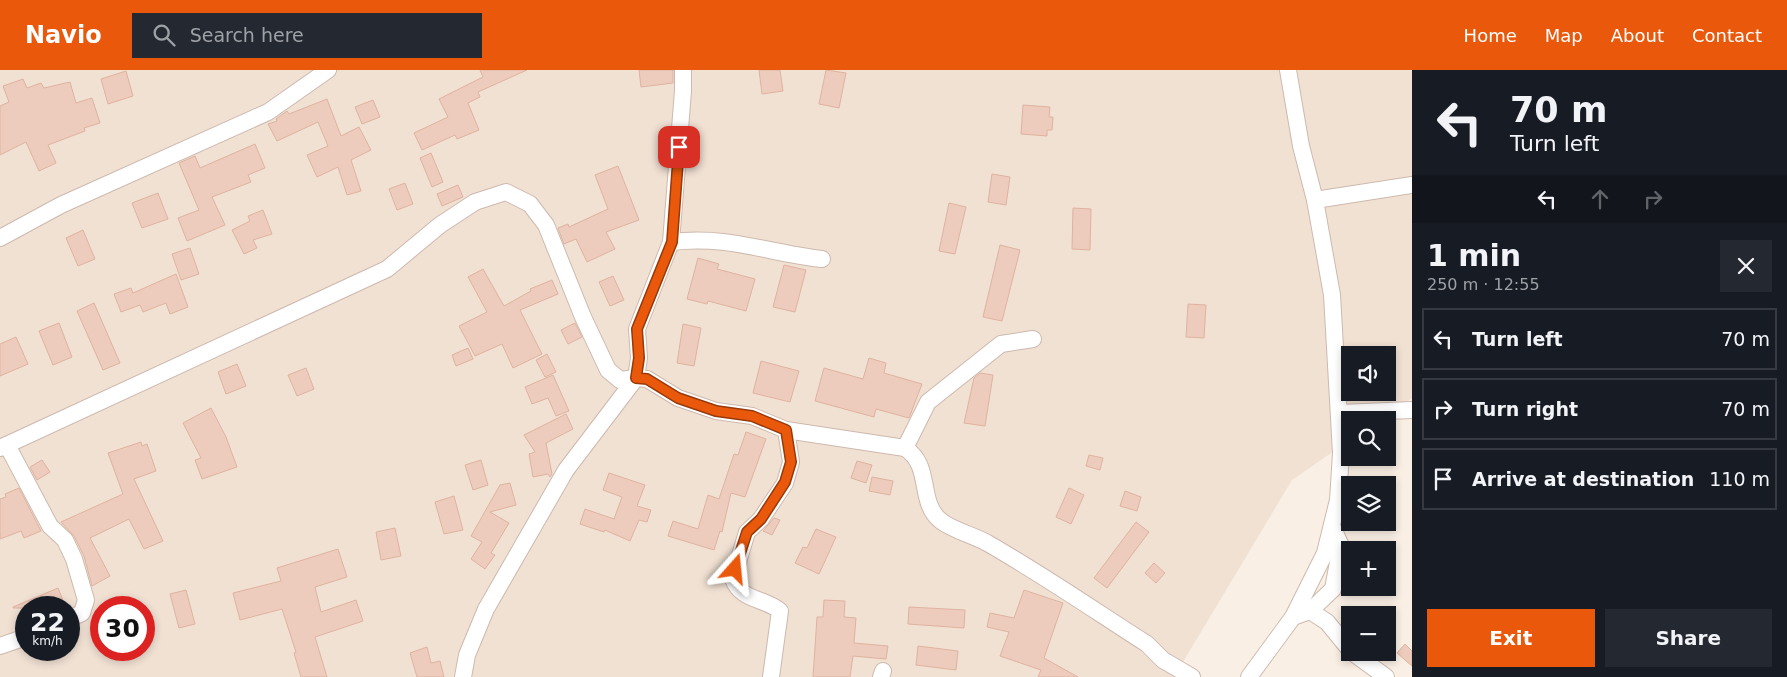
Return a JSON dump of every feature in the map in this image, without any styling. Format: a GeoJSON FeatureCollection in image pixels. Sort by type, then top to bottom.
{"type":"FeatureCollection","features":[{"type":"Feature","properties":{"kind":"street"},"geometry":{"type":"LineString","coordinates":[[0,238],[61,205],[268,112],[328,70]]}},
{"type":"Feature","properties":{"kind":"street"},"geometry":{"type":"LineString","coordinates":[[463,677],[468,655],[486,609],[566,470],[636,378],[639,358],[637,329],[672,242],[683,70]]}},
{"type":"Feature","properties":{"kind":"street"},"geometry":{"type":"LineString","coordinates":[[1249,677],[1293,617],[1325,553],[1338,500],[1341,453],[1340,413],[1332,295],[1315,200],[1301,146],[1288,70]]}},
{"type":"Feature","properties":{"kind":"street"},"geometry":{"type":"LineString","coordinates":[[1315,200],[1412,186]]}},
{"type":"Feature","properties":{"kind":"street"},"geometry":{"type":"LineString","coordinates":[[80,614],[86,600],[74,560],[65,540],[50,526],[3,447],[387,269],[440,225],[468,207],[506,192],[530,204],[546,225],[582,317],[608,370],[620,380],[647,379],[678,398],[716,411],[752,416],[786,430],[905,448],[916,455],[921,465],[930,503],[941,521],[988,543],[1147,644],[1162,660],[1192,677]]}},
{"type":"Feature","properties":{"kind":"street"},"geometry":{"type":"LineString","coordinates":[[672,242],[693,239],[736,242],[798,256],[822,259]]}},
{"type":"Feature","properties":{"kind":"street"},"geometry":{"type":"LineString","coordinates":[[905,448],[928,402],[1001,344],[1033,339]]}},
{"type":"Feature","properties":{"kind":"street"},"geometry":{"type":"LineString","coordinates":[[1340,413],[1412,410]]}},
{"type":"Feature","properties":{"kind":"street"},"geometry":{"type":"LineString","coordinates":[[771,677],[780,611],[750,598],[735,586],[733,579],[747,532],[761,519],[785,482],[791,462],[786,430]]}},
{"type":"Feature","properties":{"kind":"street"},"geometry":{"type":"LineString","coordinates":[[1293,617],[1310,610],[1333,589],[1340,566],[1342,546],[1332,526]]}},
{"type":"Feature","properties":{"kind":"street"},"geometry":{"type":"LineString","coordinates":[[1310,610],[1327,622],[1341,639]]}},
{"type":"Feature","properties":{"kind":"street"},"geometry":{"type":"LineString","coordinates":[[0,646],[15,641]]}},
{"type":"Feature","properties":{"kind":"street"},"geometry":{"type":"LineString","coordinates":[[1364,661],[1386,677]]}},
{"type":"Feature","properties":{"kind":"shaded area"},"geometry":{"type":"Polygon","coordinates":[[[0,70],[1412,70],[1412,398],[1393,411],[1341,411],[1341,446],[1292,480],[1174,677],[0,677],[0,70]]]}},
{"type":"Feature","properties":{"kind":"building"},"geometry":{"type":"Polygon","coordinates":[[[480,70],[527,70],[478,92],[480,97],[468,103],[479,130],[457,139],[455,135],[422,150],[414,133],[448,117],[439,99],[483,77],[480,70]]]}},
{"type":"Feature","properties":{"kind":"building"},"geometry":{"type":"Polygon","coordinates":[[[639,70],[673,70],[673,83],[641,87],[639,70]]]}},
{"type":"Feature","properties":{"kind":"building"},"geometry":{"type":"Polygon","coordinates":[[[759,70],[780,70],[783,91],[762,94],[759,70]]]}},
{"type":"Feature","properties":{"kind":"building"},"geometry":{"type":"Polygon","coordinates":[[[826,70],[846,73],[839,108],[819,104],[826,70]]]}},
{"type":"Feature","properties":{"kind":"building"},"geometry":{"type":"Polygon","coordinates":[[[126,71],[133,96],[108,104],[101,79],[126,71]]]}},
{"type":"Feature","properties":{"kind":"building"},"geometry":{"type":"Polygon","coordinates":[[[23,79],[27,88],[41,83],[44,88],[70,82],[76,103],[92,98],[100,123],[84,128],[85,131],[48,145],[56,163],[39,171],[26,142],[0,155],[0,106],[9,102],[3,86],[23,79]]]}},
{"type":"Feature","properties":{"kind":"building"},"geometry":{"type":"Polygon","coordinates":[[[327,99],[341,136],[359,127],[371,150],[351,160],[361,191],[347,195],[338,167],[317,177],[307,155],[328,146],[318,122],[277,141],[268,124],[277,121],[276,119],[287,111],[289,114],[327,99]]]}},
{"type":"Feature","properties":{"kind":"building"},"geometry":{"type":"Polygon","coordinates":[[[373,100],[380,117],[362,124],[355,107],[373,100]]]}},
{"type":"Feature","properties":{"kind":"building"},"geometry":{"type":"Polygon","coordinates":[[[1023,105],[1050,107],[1049,117],[1053,117],[1052,130],[1047,130],[1047,136],[1021,134],[1023,105]]]}},
{"type":"Feature","properties":{"kind":"building"},"geometry":{"type":"Polygon","coordinates":[[[255,144],[265,168],[248,175],[251,182],[212,197],[225,225],[187,241],[178,218],[199,210],[179,163],[195,156],[200,168],[255,144]]]}},
{"type":"Feature","properties":{"kind":"building"},"geometry":{"type":"Polygon","coordinates":[[[431,153],[443,182],[432,187],[420,158],[431,153]]]}},
{"type":"Feature","properties":{"kind":"building"},"geometry":{"type":"Polygon","coordinates":[[[618,166],[639,220],[606,232],[615,249],[587,262],[576,239],[564,244],[558,228],[568,224],[569,227],[608,209],[595,175],[618,166]]]}},
{"type":"Feature","properties":{"kind":"building"},"geometry":{"type":"Polygon","coordinates":[[[992,174],[1010,177],[1006,205],[988,202],[992,174]]]}},
{"type":"Feature","properties":{"kind":"building"},"geometry":{"type":"Polygon","coordinates":[[[405,183],[413,204],[397,210],[389,189],[405,183]]]}},
{"type":"Feature","properties":{"kind":"building"},"geometry":{"type":"Polygon","coordinates":[[[458,185],[463,197],[442,206],[437,194],[458,185]]]}},
{"type":"Feature","properties":{"kind":"building"},"geometry":{"type":"Polygon","coordinates":[[[158,193],[168,219],[142,228],[132,203],[158,193]]]}},
{"type":"Feature","properties":{"kind":"building"},"geometry":{"type":"Polygon","coordinates":[[[949,203],[966,207],[955,254],[939,251],[949,203]]]}},
{"type":"Feature","properties":{"kind":"building"},"geometry":{"type":"Polygon","coordinates":[[[1073,208],[1091,209],[1090,250],[1072,249],[1073,208]]]}},
{"type":"Feature","properties":{"kind":"building"},"geometry":{"type":"Polygon","coordinates":[[[263,210],[272,234],[253,240],[257,248],[244,254],[232,230],[250,221],[248,216],[263,210]]]}},
{"type":"Feature","properties":{"kind":"building"},"geometry":{"type":"Polygon","coordinates":[[[83,230],[95,259],[78,266],[66,238],[83,230]]]}},
{"type":"Feature","properties":{"kind":"building"},"geometry":{"type":"Polygon","coordinates":[[[1000,245],[1020,250],[1002,321],[983,317],[1000,245]]]}},
{"type":"Feature","properties":{"kind":"building"},"geometry":{"type":"Polygon","coordinates":[[[190,248],[199,274],[181,280],[172,254],[190,248]]]}},
{"type":"Feature","properties":{"kind":"building"},"geometry":{"type":"Polygon","coordinates":[[[698,258],[719,264],[717,269],[755,279],[746,311],[708,301],[707,304],[687,299],[698,258]]]}},
{"type":"Feature","properties":{"kind":"building"},"geometry":{"type":"Polygon","coordinates":[[[784,265],[806,270],[795,312],[773,307],[784,265]]]}},
{"type":"Feature","properties":{"kind":"building"},"geometry":{"type":"Polygon","coordinates":[[[483,269],[504,306],[531,291],[530,289],[552,280],[558,294],[520,310],[542,354],[513,368],[502,344],[475,356],[459,326],[487,312],[468,277],[483,269]]]}},
{"type":"Feature","properties":{"kind":"building"},"geometry":{"type":"Polygon","coordinates":[[[176,274],[188,307],[170,314],[166,303],[143,312],[140,305],[121,312],[114,294],[131,288],[133,293],[176,274]]]}},
{"type":"Feature","properties":{"kind":"building"},"geometry":{"type":"Polygon","coordinates":[[[613,276],[624,300],[610,306],[599,282],[613,276]]]}},
{"type":"Feature","properties":{"kind":"building"},"geometry":{"type":"Polygon","coordinates":[[[94,303],[120,363],[103,370],[77,311],[94,303]]]}},
{"type":"Feature","properties":{"kind":"building"},"geometry":{"type":"Polygon","coordinates":[[[1188,304],[1206,305],[1204,338],[1186,337],[1188,304]]]}},
{"type":"Feature","properties":{"kind":"building"},"geometry":{"type":"Polygon","coordinates":[[[59,323],[72,357],[53,365],[39,331],[59,323]]]}},
{"type":"Feature","properties":{"kind":"building"},"geometry":{"type":"Polygon","coordinates":[[[575,323],[582,337],[568,344],[561,330],[575,323]]]}},
{"type":"Feature","properties":{"kind":"building"},"geometry":{"type":"Polygon","coordinates":[[[683,324],[701,328],[694,366],[677,363],[683,324]]]}},
{"type":"Feature","properties":{"kind":"building"},"geometry":{"type":"Polygon","coordinates":[[[16,337],[28,364],[0,376],[0,344],[16,337]]]}},
{"type":"Feature","properties":{"kind":"building"},"geometry":{"type":"Polygon","coordinates":[[[468,348],[473,359],[456,366],[452,355],[468,348]]]}},
{"type":"Feature","properties":{"kind":"building"},"geometry":{"type":"Polygon","coordinates":[[[547,354],[556,372],[545,377],[536,360],[547,354]]]}},
{"type":"Feature","properties":{"kind":"building"},"geometry":{"type":"Polygon","coordinates":[[[869,358],[886,363],[884,373],[922,384],[909,418],[876,409],[874,417],[815,401],[824,368],[863,379],[869,358]]]}},
{"type":"Feature","properties":{"kind":"building"},"geometry":{"type":"Polygon","coordinates":[[[761,361],[799,371],[790,402],[753,393],[761,361]]]}},
{"type":"Feature","properties":{"kind":"building"},"geometry":{"type":"Polygon","coordinates":[[[237,364],[246,386],[226,394],[218,372],[237,364]]]}},
{"type":"Feature","properties":{"kind":"building"},"geometry":{"type":"Polygon","coordinates":[[[306,368],[314,389],[297,396],[288,375],[306,368]]]}},
{"type":"Feature","properties":{"kind":"building"},"geometry":{"type":"Polygon","coordinates":[[[980,373],[993,375],[985,426],[964,423],[974,378],[980,373]]]}},
{"type":"Feature","properties":{"kind":"building"},"geometry":{"type":"Polygon","coordinates":[[[553,375],[569,411],[556,416],[548,398],[532,404],[525,387],[553,375]]]}},
{"type":"Feature","properties":{"kind":"building"},"geometry":{"type":"Polygon","coordinates":[[[211,408],[226,437],[237,467],[202,479],[195,460],[201,458],[183,423],[211,408]]]}},
{"type":"Feature","properties":{"kind":"building"},"geometry":{"type":"Polygon","coordinates":[[[566,414],[573,429],[546,443],[552,474],[550,477],[548,474],[533,477],[529,454],[535,452],[524,435],[566,414]]]}},
{"type":"Feature","properties":{"kind":"building"},"geometry":{"type":"Polygon","coordinates":[[[746,432],[766,439],[745,497],[731,493],[722,532],[720,531],[714,550],[668,536],[673,521],[698,529],[708,495],[719,499],[734,454],[738,455],[746,432]]]}},
{"type":"Feature","properties":{"kind":"building"},"geometry":{"type":"Polygon","coordinates":[[[141,442],[142,446],[147,444],[156,471],[134,479],[163,541],[144,549],[129,519],[90,538],[110,576],[92,586],[84,556],[74,536],[61,522],[123,494],[108,453],[141,442]]]}},
{"type":"Feature","properties":{"kind":"building"},"geometry":{"type":"Polygon","coordinates":[[[1089,455],[1103,458],[1100,470],[1086,466],[1089,455]]]}},
{"type":"Feature","properties":{"kind":"building"},"geometry":{"type":"Polygon","coordinates":[[[42,460],[50,472],[37,480],[30,467],[42,460]]]}},
{"type":"Feature","properties":{"kind":"building"},"geometry":{"type":"Polygon","coordinates":[[[481,460],[488,485],[473,490],[465,465],[481,460]]]}},
{"type":"Feature","properties":{"kind":"building"},"geometry":{"type":"Polygon","coordinates":[[[857,461],[872,465],[866,483],[851,478],[857,461]]]}},
{"type":"Feature","properties":{"kind":"building"},"geometry":{"type":"Polygon","coordinates":[[[609,473],[645,485],[637,506],[651,510],[647,522],[639,520],[630,541],[605,530],[604,532],[580,524],[585,509],[614,519],[622,497],[603,490],[609,473]]]}},
{"type":"Feature","properties":{"kind":"building"},"geometry":{"type":"Polygon","coordinates":[[[872,477],[893,481],[890,495],[869,491],[872,477]]]}},
{"type":"Feature","properties":{"kind":"building"},"geometry":{"type":"Polygon","coordinates":[[[510,483],[516,505],[490,512],[509,523],[491,553],[495,555],[485,569],[471,559],[482,542],[471,536],[500,485],[510,483]]]}},
{"type":"Feature","properties":{"kind":"building"},"geometry":{"type":"Polygon","coordinates":[[[19,488],[41,531],[24,538],[21,531],[0,539],[0,499],[6,497],[5,494],[19,488]]]}},
{"type":"Feature","properties":{"kind":"building"},"geometry":{"type":"Polygon","coordinates":[[[1069,488],[1084,495],[1071,524],[1056,517],[1069,488]]]}},
{"type":"Feature","properties":{"kind":"building"},"geometry":{"type":"Polygon","coordinates":[[[1125,491],[1141,497],[1137,511],[1120,506],[1125,491]]]}},
{"type":"Feature","properties":{"kind":"building"},"geometry":{"type":"Polygon","coordinates":[[[454,496],[463,530],[444,534],[435,502],[454,496]]]}},
{"type":"Feature","properties":{"kind":"building"},"geometry":{"type":"Polygon","coordinates":[[[774,518],[780,520],[772,535],[763,531],[774,518]]]}},
{"type":"Feature","properties":{"kind":"building"},"geometry":{"type":"Polygon","coordinates":[[[1136,522],[1149,532],[1107,588],[1094,578],[1136,522]]]}},
{"type":"Feature","properties":{"kind":"building"},"geometry":{"type":"Polygon","coordinates":[[[395,528],[401,556],[381,560],[376,532],[395,528]]]}},
{"type":"Feature","properties":{"kind":"building"},"geometry":{"type":"Polygon","coordinates":[[[816,529],[836,537],[819,574],[795,563],[803,547],[807,548],[816,529]]]}},
{"type":"Feature","properties":{"kind":"building"},"geometry":{"type":"Polygon","coordinates":[[[338,549],[347,577],[315,587],[321,612],[356,600],[363,621],[315,637],[327,677],[301,677],[294,653],[296,652],[282,609],[240,620],[233,593],[281,581],[277,568],[338,549]]]}},
{"type":"Feature","properties":{"kind":"building"},"geometry":{"type":"Polygon","coordinates":[[[1154,563],[1165,573],[1156,583],[1145,573],[1154,563]]]}},
{"type":"Feature","properties":{"kind":"building"},"geometry":{"type":"Polygon","coordinates":[[[58,588],[61,596],[39,596],[58,588]]]}},
{"type":"Feature","properties":{"kind":"building"},"geometry":{"type":"Polygon","coordinates":[[[186,590],[195,624],[179,628],[170,594],[186,590]]]}},
{"type":"Feature","properties":{"kind":"building"},"geometry":{"type":"Polygon","coordinates":[[[1024,590],[1063,603],[1044,658],[1078,677],[1038,677],[1041,670],[1000,656],[1009,632],[987,627],[990,613],[1014,618],[1024,590]]]}},
{"type":"Feature","properties":{"kind":"building"},"geometry":{"type":"Polygon","coordinates":[[[824,600],[845,601],[844,617],[856,618],[854,643],[888,646],[886,659],[853,656],[850,677],[813,677],[817,617],[823,617],[824,600]]]}},
{"type":"Feature","properties":{"kind":"building"},"geometry":{"type":"Polygon","coordinates":[[[909,607],[965,610],[964,628],[908,624],[909,607]]]}},
{"type":"Feature","properties":{"kind":"building"},"geometry":{"type":"Polygon","coordinates":[[[1405,644],[1412,651],[1412,666],[1397,653],[1405,644]]]}},
{"type":"Feature","properties":{"kind":"building"},"geometry":{"type":"Polygon","coordinates":[[[918,646],[958,651],[956,670],[916,665],[918,646]]]}},
{"type":"Feature","properties":{"kind":"building"},"geometry":{"type":"Polygon","coordinates":[[[427,647],[431,663],[440,661],[444,677],[417,677],[410,653],[427,647]]]}},
{"type":"Feature","properties":{"kind":"route"},"geometry":{"type":"LineString","coordinates":[[679,147],[672,242],[649,295],[637,329],[639,358],[636,378],[647,379],[678,398],[716,411],[752,416],[786,430],[791,462],[785,482],[761,519],[747,532],[735,569]]}}]}
